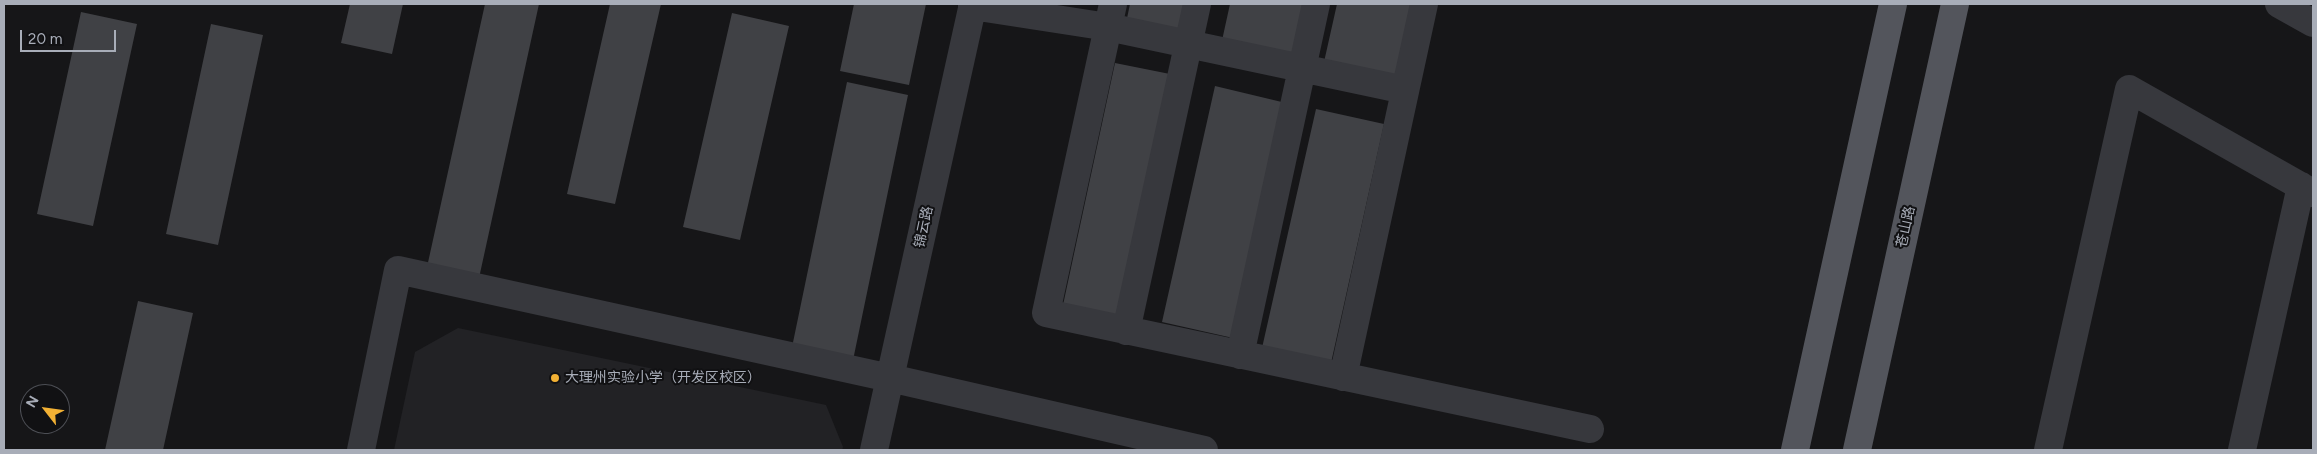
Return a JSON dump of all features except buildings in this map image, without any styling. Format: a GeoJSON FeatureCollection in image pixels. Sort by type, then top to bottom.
{"type":"FeatureCollection","features":[{"type":"Feature","properties":{"kind":"main road"},"geometry":{"type":"LineString","coordinates":[[1795,450],[1893,4]]}},
{"type":"Feature","properties":{"kind":"main road","name":"苍山路"},"geometry":{"type":"LineString","coordinates":[[1857,450],[1955,4]]}},
{"type":"Feature","properties":{"kind":"street"},"geometry":{"type":"LineString","coordinates":[[1126,330],[1197,4]]}},
{"type":"Feature","properties":{"kind":"street"},"geometry":{"type":"LineString","coordinates":[[1240,355],[1316,4]]}},
{"type":"Feature","properties":{"kind":"street"},"geometry":{"type":"LineString","coordinates":[[1342,377],[1424,4]]}},
{"type":"Feature","properties":{"kind":"street"},"geometry":{"type":"LineString","coordinates":[[2279,4],[2313,23]]}},
{"type":"Feature","properties":{"kind":"street"},"geometry":{"type":"LineString","coordinates":[[973,5],[1111,15],[1188,44],[1405,90]]}},
{"type":"Feature","properties":{"kind":"street","name":"锦云路"},"geometry":{"type":"LineString","coordinates":[[874,450],[973,5]]}},
{"type":"Feature","properties":{"kind":"street"},"geometry":{"type":"LineString","coordinates":[[1111,15],[1046,313],[1590,430]]}},
{"type":"Feature","properties":{"kind":"street"},"geometry":{"type":"LineString","coordinates":[[2048,450],[2129,89],[2307,189],[2242,450]]}},
{"type":"Feature","properties":{"kind":"street"},"geometry":{"type":"LineString","coordinates":[[361,450],[398,270],[890,378],[1204,450]]}},
{"type":"Feature","properties":{"kind":"shaded area","name":"大理州实验小学（开发区校区）"},"geometry":{"type":"Polygon","coordinates":[[[458,328],[826,405],[843,447],[842,450],[394,450],[415,352],[458,328]]]}},
{"type":"Feature","properties":{"kind":"place","name":"大理州实验小学（开发区校区）"},"geometry":{"type":"Point","coordinates":[555,378]}}]}
